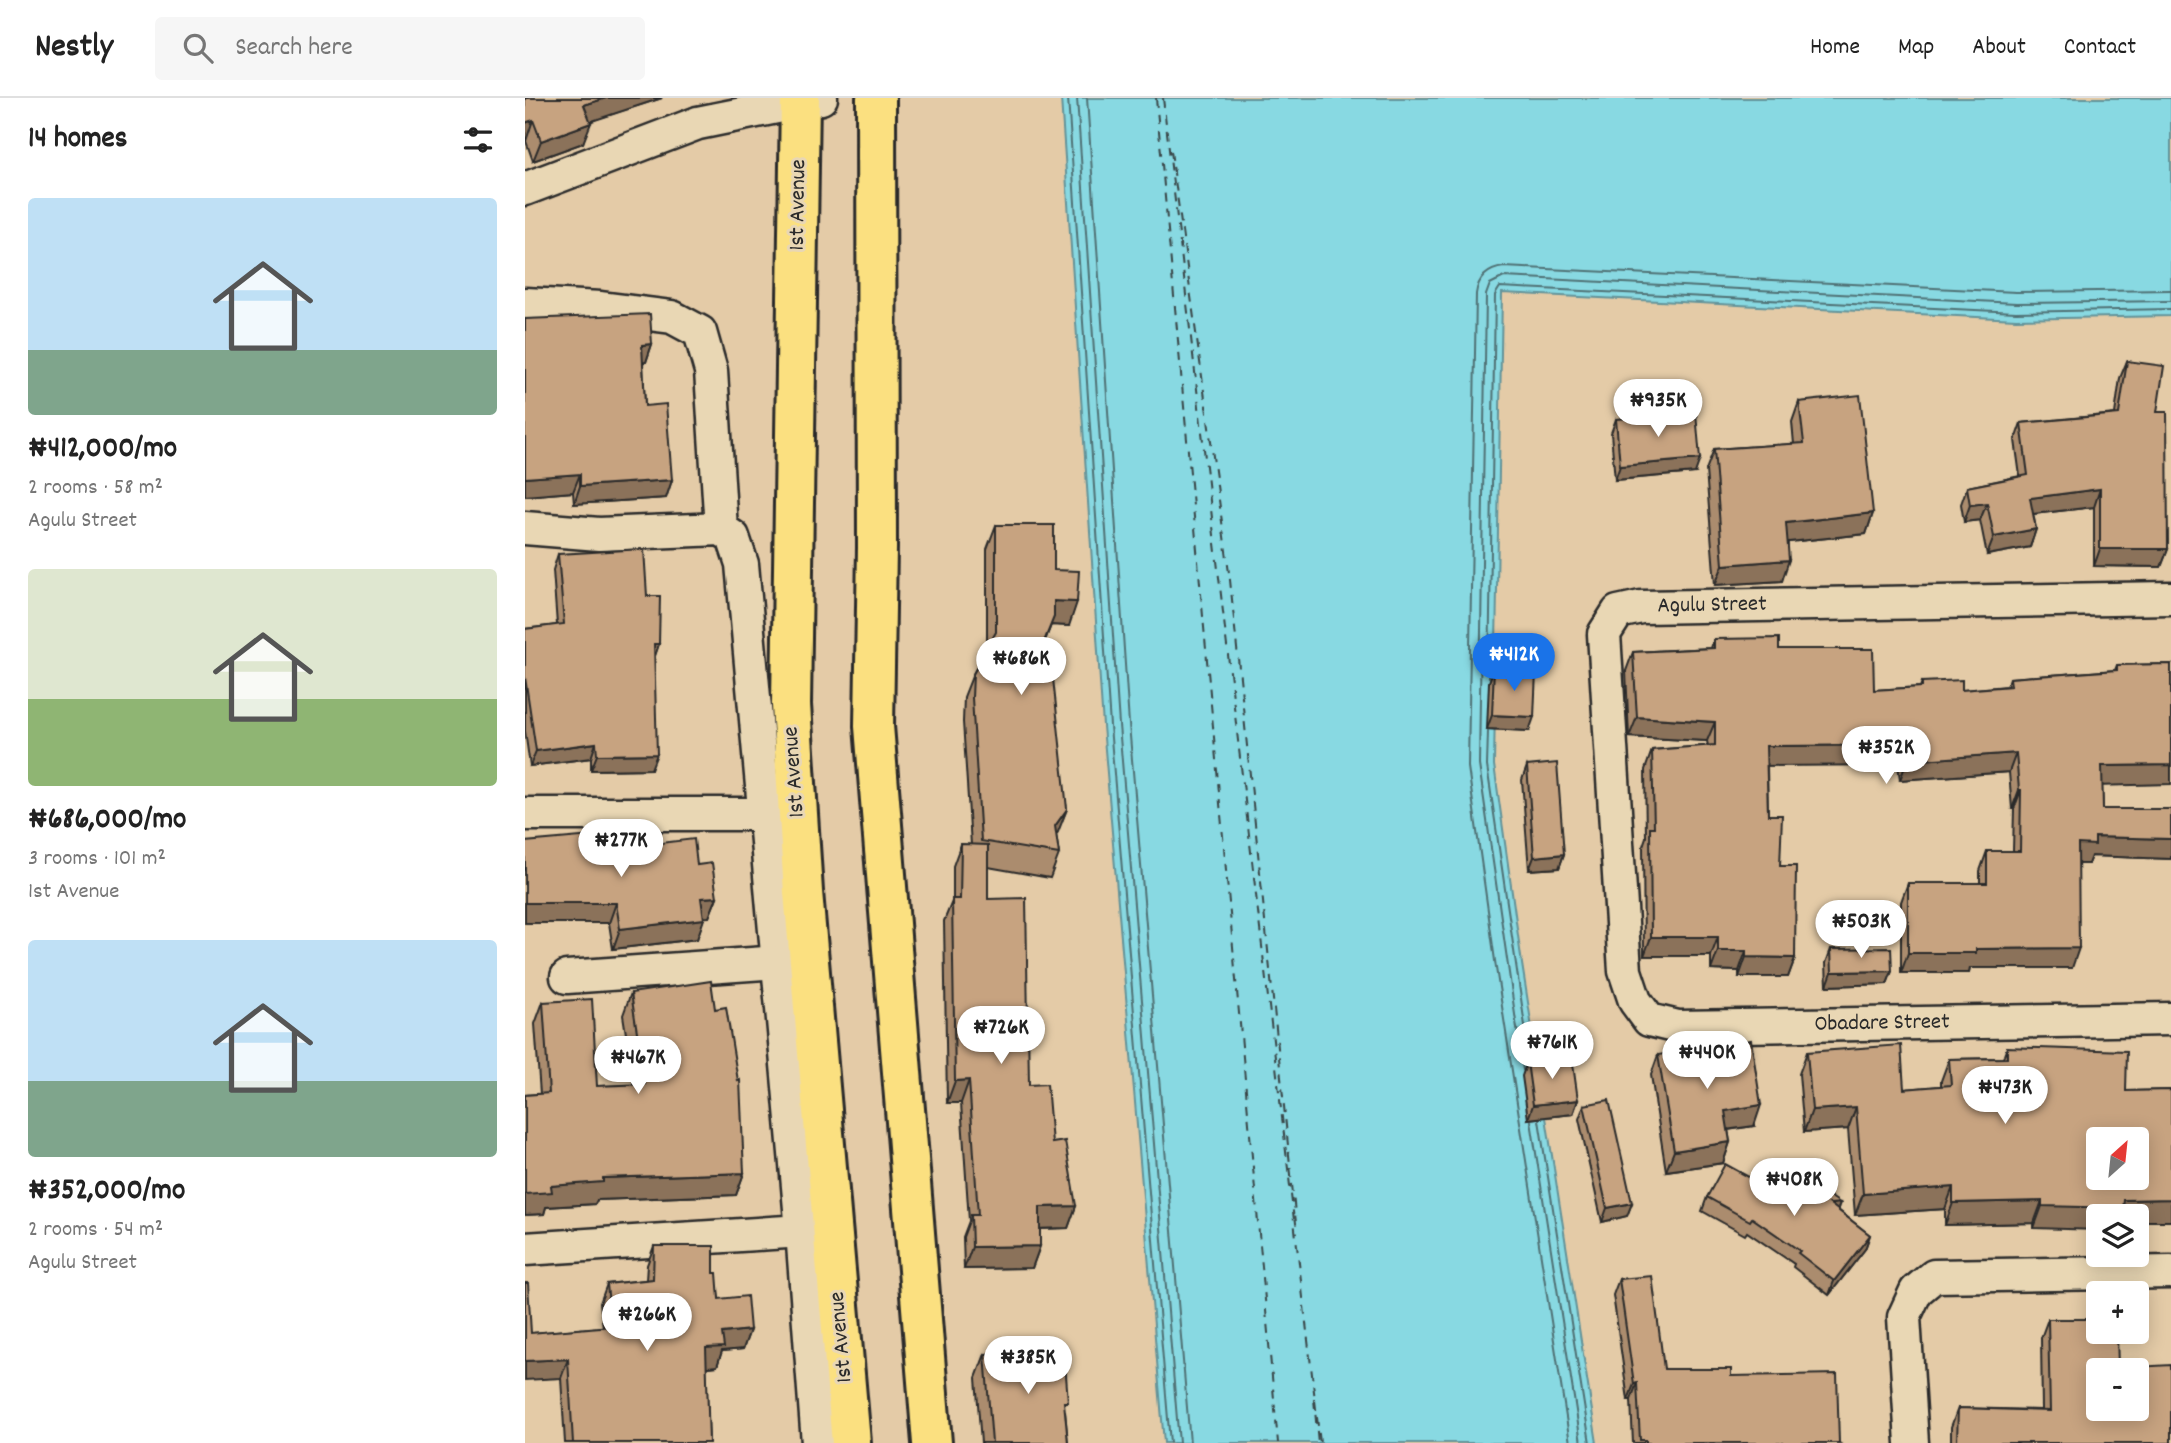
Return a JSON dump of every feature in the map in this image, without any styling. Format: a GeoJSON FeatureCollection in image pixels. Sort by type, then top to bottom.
{"type":"FeatureCollection","features":[{"type":"Feature","properties":{"kind":"main road"},"geometry":{"type":"LineString","coordinates":[[877,98],[877,547],[874,726],[932,1443]]}},
{"type":"Feature","properties":{"kind":"main road","name":"1st Avenue"},"geometry":{"type":"LineString","coordinates":[[807,99],[791,705],[803,892],[851,1443]]}},
{"type":"Feature","properties":{"kind":"street"},"geometry":{"type":"LineString","coordinates":[[525,189],[698,123],[807,99]]}},
{"type":"Feature","properties":{"kind":"street"},"geometry":{"type":"LineString","coordinates":[[525,304],[601,308],[672,317],[700,332],[711,370],[720,529]]}},
{"type":"Feature","properties":{"kind":"street"},"geometry":{"type":"LineString","coordinates":[[525,528],[599,534],[720,529],[733,537],[742,564],[779,962],[818,1443]]}},
{"type":"Feature","properties":{"kind":"street","name":"Agulu Street"},"geometry":{"type":"LineString","coordinates":[[1625,971],[1604,634],[1618,611],[1641,607],[2171,598]]}},
{"type":"Feature","properties":{"kind":"street"},"geometry":{"type":"LineString","coordinates":[[525,814],[765,814]]}},
{"type":"Feature","properties":{"kind":"street"},"geometry":{"type":"LineString","coordinates":[[567,977],[779,962]]}},
{"type":"Feature","properties":{"kind":"street","name":"Obadare Street"},"geometry":{"type":"LineString","coordinates":[[1625,971],[1635,1001],[1649,1020],[1678,1027],[2171,1020]]}},
{"type":"Feature","properties":{"kind":"street"},"geometry":{"type":"LineString","coordinates":[[525,1250],[802,1231]]}},
{"type":"Feature","properties":{"kind":"street"},"geometry":{"type":"LineString","coordinates":[[1912,1443],[1904,1317],[1916,1291],[1934,1276],[2171,1272]]}},
{"type":"Feature","properties":{"kind":"water"},"geometry":{"type":"Polygon","coordinates":[[[1061,98],[2171,98],[2171,316],[2016,319],[1502,293],[1494,765],[1522,964],[1597,1443],[1164,1443],[1103,726],[1061,98]]]}},
{"type":"Feature","properties":{"kind":"building"},"geometry":{"type":"Polygon","coordinates":[[[525,98],[606,98],[584,105],[591,123],[541,141],[533,120],[525,123],[525,98]]]}},
{"type":"Feature","properties":{"kind":"building"},"geometry":{"type":"Polygon","coordinates":[[[650,314],[652,344],[642,345],[645,406],[666,404],[672,480],[580,486],[580,474],[525,478],[525,319],[650,314]]]}},
{"type":"Feature","properties":{"kind":"building"},"geometry":{"type":"Polygon","coordinates":[[[2127,361],[2164,366],[2157,412],[2167,412],[2168,549],[2100,549],[2100,489],[2030,498],[2036,529],[1994,537],[1987,503],[1970,505],[1967,487],[2028,475],[2021,423],[2119,414],[2127,361]]]}},
{"type":"Feature","properties":{"kind":"building"},"geometry":{"type":"Polygon","coordinates":[[[1860,395],[1873,513],[1786,523],[1789,560],[1723,565],[1714,449],[1804,443],[1799,402],[1860,395]]]}},
{"type":"Feature","properties":{"kind":"building"},"geometry":{"type":"Polygon","coordinates":[[[1696,413],[1700,459],[1620,466],[1616,419],[1696,413]]]}},
{"type":"Feature","properties":{"kind":"building"},"geometry":{"type":"Polygon","coordinates":[[[996,525],[1054,525],[1054,570],[1079,571],[1077,602],[1054,601],[1054,617],[1039,654],[1051,660],[1067,809],[1055,826],[1059,854],[981,841],[972,698],[973,674],[996,632],[996,525]]]}},
{"type":"Feature","properties":{"kind":"building"},"geometry":{"type":"Polygon","coordinates":[[[644,549],[647,596],[660,596],[659,644],[654,644],[657,754],[597,755],[596,743],[536,751],[525,677],[525,629],[564,624],[558,554],[644,549]]]}},
{"type":"Feature","properties":{"kind":"building"},"geometry":{"type":"Polygon","coordinates":[[[1779,638],[1779,649],[1873,649],[1874,690],[1922,687],[1922,682],[1962,680],[1962,690],[2011,686],[2010,678],[2117,670],[2117,665],[2171,664],[2171,765],[2102,766],[2103,809],[2171,809],[2171,839],[2095,837],[2095,845],[2078,844],[2079,948],[1908,953],[1908,883],[1987,883],[1987,851],[2020,851],[2021,790],[2016,753],[1907,761],[1905,745],[1766,746],[1768,815],[1782,815],[1780,866],[1796,866],[1795,958],[1746,957],[1746,951],[1718,951],[1718,937],[1651,937],[1650,827],[1654,827],[1652,750],[1715,745],[1715,722],[1637,717],[1633,652],[1714,648],[1714,639],[1779,638]]]}},
{"type":"Feature","properties":{"kind":"building"},"geometry":{"type":"Polygon","coordinates":[[[1494,668],[1536,671],[1534,717],[1492,715],[1494,668]]]}},
{"type":"Feature","properties":{"kind":"building"},"geometry":{"type":"Polygon","coordinates":[[[1557,763],[1564,854],[1534,857],[1527,766],[1557,763]]]}},
{"type":"Feature","properties":{"kind":"building"},"geometry":{"type":"Polygon","coordinates":[[[592,836],[593,851],[694,839],[697,865],[712,863],[717,897],[701,898],[704,919],[620,929],[616,903],[525,903],[525,842],[592,836]]]}},
{"type":"Feature","properties":{"kind":"building"},"geometry":{"type":"Polygon","coordinates":[[[961,844],[988,845],[988,899],[1026,898],[1029,1085],[1047,1084],[1052,1143],[1065,1141],[1076,1206],[1040,1207],[1040,1246],[972,1247],[971,1215],[978,1215],[969,1080],[955,1081],[952,899],[960,899],[961,844]]]}},
{"type":"Feature","properties":{"kind":"building"},"geometry":{"type":"Polygon","coordinates":[[[1891,948],[1892,971],[1832,972],[1831,949],[1891,948]]]}},
{"type":"Feature","properties":{"kind":"building"},"geometry":{"type":"Polygon","coordinates":[[[711,981],[715,1009],[726,1007],[738,1081],[740,1080],[744,1173],[603,1178],[603,1182],[551,1186],[552,1192],[525,1194],[525,1095],[549,1093],[543,1002],[592,999],[597,1086],[645,1084],[631,993],[711,981]]]}},
{"type":"Feature","properties":{"kind":"building"},"geometry":{"type":"Polygon","coordinates":[[[1751,1040],[1761,1105],[1725,1111],[1730,1142],[1674,1151],[1658,1055],[1751,1040]]]}},
{"type":"Feature","properties":{"kind":"building"},"geometry":{"type":"Polygon","coordinates":[[[1901,1045],[1904,1089],[1951,1085],[1949,1059],[2007,1058],[2007,1047],[2127,1051],[2126,1091],[2171,1090],[2171,1199],[2124,1200],[2124,1204],[2086,1204],[2086,1207],[2042,1206],[2042,1201],[1953,1203],[1953,1187],[1863,1194],[1856,1107],[1812,1110],[1807,1052],[1901,1045]]]}},
{"type":"Feature","properties":{"kind":"building"},"geometry":{"type":"Polygon","coordinates":[[[1572,1057],[1578,1100],[1533,1105],[1527,1062],[1572,1057]]]}},
{"type":"Feature","properties":{"kind":"building"},"geometry":{"type":"Polygon","coordinates":[[[1609,1100],[1632,1203],[1607,1208],[1584,1105],[1609,1100]]]}},
{"type":"Feature","properties":{"kind":"building"},"geometry":{"type":"Polygon","coordinates":[[[1725,1164],[1785,1197],[1799,1176],[1840,1203],[1830,1204],[1870,1235],[1834,1281],[1798,1253],[1800,1251],[1752,1218],[1750,1221],[1707,1197],[1725,1164]]]}},
{"type":"Feature","properties":{"kind":"building"},"geometry":{"type":"Polygon","coordinates":[[[654,1246],[714,1246],[714,1273],[717,1273],[719,1299],[747,1296],[750,1330],[722,1333],[724,1347],[706,1348],[709,1443],[573,1443],[568,1359],[525,1361],[525,1283],[528,1283],[531,1333],[611,1326],[607,1284],[653,1279],[654,1246]]]}},
{"type":"Feature","properties":{"kind":"building"},"geometry":{"type":"Polygon","coordinates":[[[1652,1276],[1664,1369],[1731,1369],[1731,1376],[1837,1374],[1839,1443],[1646,1443],[1646,1440],[1640,1440],[1637,1383],[1634,1384],[1619,1279],[1652,1276]]]}},
{"type":"Feature","properties":{"kind":"building"},"geometry":{"type":"Polygon","coordinates":[[[2048,1319],[2086,1319],[2086,1344],[2117,1344],[2118,1358],[2086,1358],[2086,1421],[2149,1421],[2149,1366],[2171,1365],[2171,1443],[1957,1443],[1958,1408],[2050,1411],[2048,1319]]]}},
{"type":"Feature","properties":{"kind":"building"},"geometry":{"type":"Polygon","coordinates":[[[1064,1348],[1068,1402],[1064,1402],[1068,1443],[992,1443],[985,1354],[1064,1348]]]}},
{"type":"Feature","properties":{"kind":"ferry route"},"geometry":{"type":"LineString","coordinates":[[1156,98],[1278,1443]]}},
{"type":"Feature","properties":{"kind":"ferry route"},"geometry":{"type":"LineString","coordinates":[[1163,98],[1320,1443]]}},
{"type":"Feature","properties":{"kind":"ferry route"},"geometry":{"type":"LineString","coordinates":[[1171,151],[1230,580],[1297,1233]]}},
{"type":"Feature","properties":{"kind":"ferry route"},"geometry":{"type":"LineString","coordinates":[[1314,1399],[1318,1443]]}}]}
